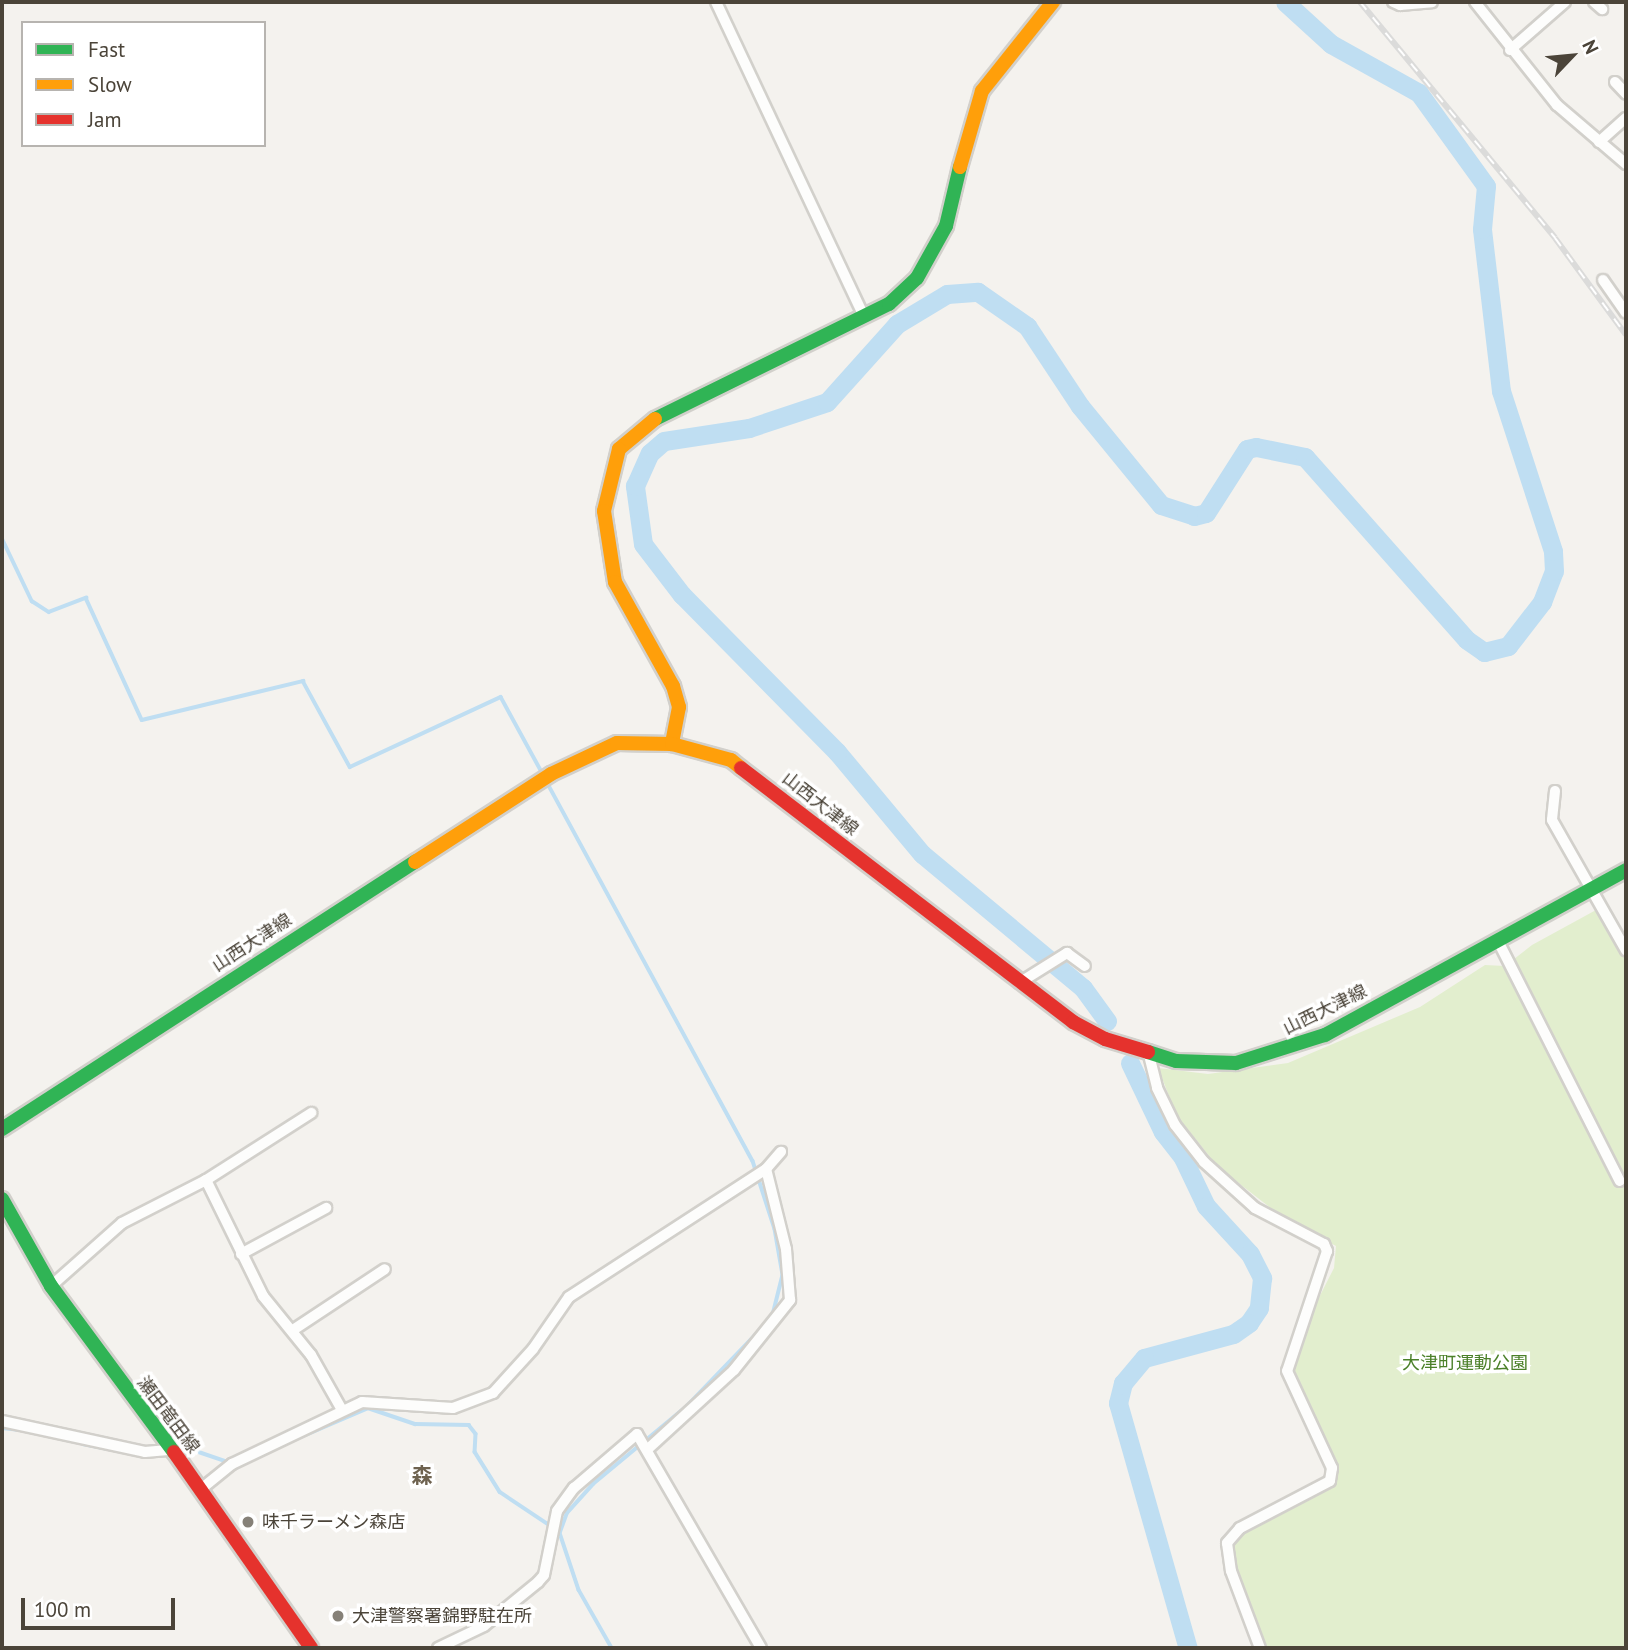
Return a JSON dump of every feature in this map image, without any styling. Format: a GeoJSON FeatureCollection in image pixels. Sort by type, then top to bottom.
{"type":"FeatureCollection","features":[{"type":"Feature","properties":{"kind":"main road"},"geometry":{"type":"LineString","coordinates":[[672,744],[679,707],[673,686],[615,582],[604,511],[619,449],[651,421],[889,304],[932,258],[946,226],[971,118],[982,91],[1053,2]]}},
{"type":"Feature","properties":{"kind":"main road","name":"山西大津線"},"geometry":{"type":"LineString","coordinates":[[2,1129],[535,784],[617,743],[672,744],[731,760],[1073,1022],[1149,1055],[1236,1063],[1273,1055],[1325,1035],[1626,870]]}},
{"type":"Feature","properties":{"kind":"main road","name":"瀬田竜田線"},"geometry":{"type":"LineString","coordinates":[[2,1199],[51,1286],[168,1450],[201,1489],[310,1648]]}},
{"type":"Feature","properties":{"kind":"street"},"geometry":{"type":"LineString","coordinates":[[716,2],[864,317]]}},
{"type":"Feature","properties":{"kind":"street"},"geometry":{"type":"LineString","coordinates":[[1394,2],[1432,2]]}},
{"type":"Feature","properties":{"kind":"street"},"geometry":{"type":"LineString","coordinates":[[1475,2],[1510,50],[1557,105],[1626,164]]}},
{"type":"Feature","properties":{"kind":"street"},"geometry":{"type":"LineString","coordinates":[[1510,50],[1565,2]]}},
{"type":"Feature","properties":{"kind":"street"},"geometry":{"type":"LineString","coordinates":[[1615,82],[1626,94]]}},
{"type":"Feature","properties":{"kind":"street"},"geometry":{"type":"LineString","coordinates":[[1600,142],[1626,118]]}},
{"type":"Feature","properties":{"kind":"street"},"geometry":{"type":"LineString","coordinates":[[1603,281],[1626,313]]}},
{"type":"Feature","properties":{"kind":"street"},"geometry":{"type":"LineString","coordinates":[[1555,791],[1552,820],[1626,950]]}},
{"type":"Feature","properties":{"kind":"street"},"geometry":{"type":"LineString","coordinates":[[1498,941],[1620,1181]]}},
{"type":"Feature","properties":{"kind":"street"},"geometry":{"type":"LineString","coordinates":[[1019,983],[1067,953],[1085,966]]}},
{"type":"Feature","properties":{"kind":"street"},"geometry":{"type":"LineString","coordinates":[[1149,1055],[1157,1088],[1175,1125],[1204,1161],[1255,1208],[1324,1244],[1327,1251],[1287,1371],[1332,1468],[1330,1481],[1240,1528],[1227,1543],[1230,1571],[1260,1648]]}},
{"type":"Feature","properties":{"kind":"street"},"geometry":{"type":"LineString","coordinates":[[51,1286],[122,1223],[206,1180],[311,1113]]}},
{"type":"Feature","properties":{"kind":"street"},"geometry":{"type":"LineString","coordinates":[[201,1489],[232,1464],[342,1410],[381,1402],[453,1408],[493,1394],[533,1349],[569,1297],[766,1169],[781,1153]]}},
{"type":"Feature","properties":{"kind":"street"},"geometry":{"type":"LineString","coordinates":[[649,1448],[734,1370],[790,1300],[786,1249],[766,1169]]}},
{"type":"Feature","properties":{"kind":"street"},"geometry":{"type":"LineString","coordinates":[[206,1180],[263,1296],[293,1330],[342,1410]]}},
{"type":"Feature","properties":{"kind":"street"},"geometry":{"type":"LineString","coordinates":[[241,1254],[326,1208]]}},
{"type":"Feature","properties":{"kind":"street"},"geometry":{"type":"LineString","coordinates":[[293,1330],[385,1269]]}},
{"type":"Feature","properties":{"kind":"street"},"geometry":{"type":"LineString","coordinates":[[2,1421],[145,1452],[168,1450]]}},
{"type":"Feature","properties":{"kind":"street"},"geometry":{"type":"LineString","coordinates":[[438,1648],[491,1622],[544,1575],[557,1511],[574,1488],[637,1434],[649,1448],[761,1648]]}},
{"type":"Feature","properties":{"kind":"green space","name":"大津町運動公園"},"geometry":{"type":"Polygon","coordinates":[[[1596,910],[1626,961],[1626,1648],[1264,1648],[1232,1559],[1233,1542],[1243,1531],[1337,1480],[1336,1469],[1294,1377],[1293,1363],[1305,1325],[1334,1268],[1336,1246],[1281,1216],[1218,1167],[1177,1116],[1158,1068],[1208,1074],[1288,1063],[1420,1007],[1485,965],[1505,966],[1532,945],[1596,910]]]}},
{"type":"Feature","properties":{"kind":"waterway"},"geometry":{"type":"LineString","coordinates":[[1107,1021],[1083,988],[922,854],[837,752],[682,595],[643,544],[635,486],[650,453],[664,441],[749,428],[827,402],[897,324],[947,294],[978,292],[1027,326],[1080,406],[1161,505],[1194,516],[1206,513],[1247,449],[1256,447],[1305,457],[1467,640],[1484,652],[1508,646],[1542,602],[1554,571],[1553,551],[1501,391],[1482,229],[1486,186],[1419,93],[1331,44],[1285,2]]}},
{"type":"Feature","properties":{"kind":"waterway"},"geometry":{"type":"LineString","coordinates":[[2,538],[32,601],[49,612],[86,598],[142,720],[303,681],[350,767],[501,697],[544,776]]}},
{"type":"Feature","properties":{"kind":"waterway"},"geometry":{"type":"LineString","coordinates":[[547,782],[753,1161],[775,1229],[783,1275],[773,1315]]}},
{"type":"Feature","properties":{"kind":"waterway"},"geometry":{"type":"LineString","coordinates":[[1130,1063],[1163,1132],[1183,1158],[1206,1206],[1250,1254],[1262,1278],[1259,1308],[1249,1323],[1233,1334],[1144,1358],[1123,1383],[1118,1403],[1188,1648]]}},
{"type":"Feature","properties":{"kind":"waterway"},"geometry":{"type":"LineString","coordinates":[[560,1532],[567,1513],[593,1484],[687,1406],[761,1329]]}},
{"type":"Feature","properties":{"kind":"waterway"},"geometry":{"type":"LineString","coordinates":[[273,1449],[368,1408],[415,1424],[469,1425],[476,1434],[475,1452],[500,1492],[551,1526]]}},
{"type":"Feature","properties":{"kind":"waterway"},"geometry":{"type":"LineString","coordinates":[[2,1428],[21,1430]]}},
{"type":"Feature","properties":{"kind":"waterway"},"geometry":{"type":"LineString","coordinates":[[83,1444],[144,1456]]}},
{"type":"Feature","properties":{"kind":"waterway"},"geometry":{"type":"LineString","coordinates":[[179,1453],[193,1450],[228,1462]]}},
{"type":"Feature","properties":{"kind":"waterway"},"geometry":{"type":"LineString","coordinates":[[560,1533],[579,1590],[612,1648]]}},
{"type":"Feature","properties":{"kind":"railway"},"geometry":{"type":"LineString","coordinates":[[1360,2],[1555,238],[1626,335]]}},
{"type":"Feature","properties":{"kind":"traffic: fast"},"geometry":{"type":"LineString","coordinates":[[655,419],[889,304],[917,278],[946,226],[960,167]]}},
{"type":"Feature","properties":{"kind":"traffic: fast"},"geometry":{"type":"LineString","coordinates":[[2,1129],[415,862]]}},
{"type":"Feature","properties":{"kind":"traffic: fast"},"geometry":{"type":"LineString","coordinates":[[1148,1052],[1176,1061],[1236,1063],[1325,1035],[1626,870]]}},
{"type":"Feature","properties":{"kind":"traffic: fast"},"geometry":{"type":"LineString","coordinates":[[2,1199],[51,1286],[174,1452]]}},
{"type":"Feature","properties":{"kind":"traffic: slow"},"geometry":{"type":"LineString","coordinates":[[960,167],[982,91],[1053,2]]}},
{"type":"Feature","properties":{"kind":"traffic: slow"},"geometry":{"type":"LineString","coordinates":[[655,419],[619,449],[604,511],[615,582],[673,686],[679,707],[672,744]]}},
{"type":"Feature","properties":{"kind":"traffic: slow"},"geometry":{"type":"LineString","coordinates":[[415,862],[551,774],[617,743],[672,744],[731,760],[741,768]]}},
{"type":"Feature","properties":{"kind":"traffic: jam"},"geometry":{"type":"LineString","coordinates":[[741,768],[1073,1022],[1105,1039],[1148,1052]]}},
{"type":"Feature","properties":{"kind":"traffic: jam"},"geometry":{"type":"LineString","coordinates":[[174,1452],[311,1648]]}},
{"type":"Feature","properties":{"kind":"place","name":"味千ラーメン森店"},"geometry":{"type":"Point","coordinates":[248,1522]}},
{"type":"Feature","properties":{"kind":"place","name":"大津警察署錦野駐在所"},"geometry":{"type":"Point","coordinates":[338,1616]}},
{"type":"Feature","properties":{"kind":"district","name":"森"},"geometry":{"type":"Point","coordinates":[422,1476]}}]}
